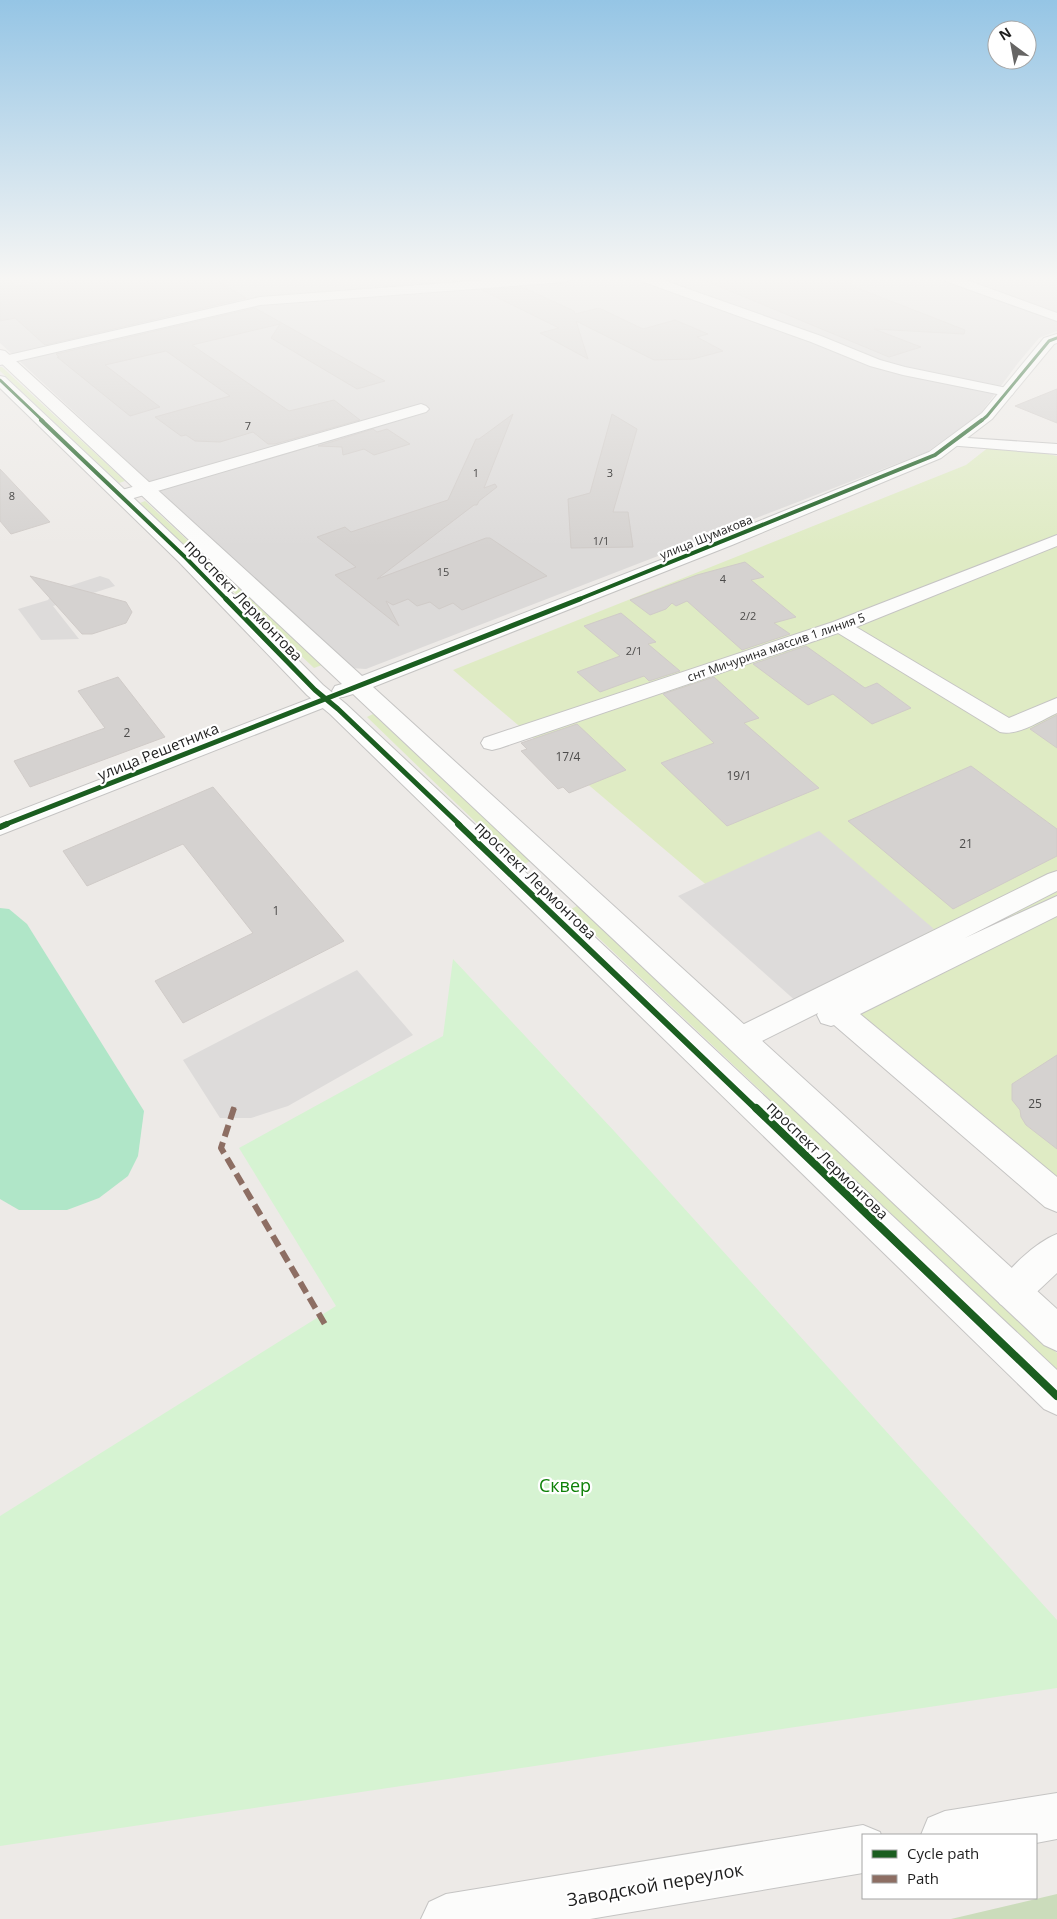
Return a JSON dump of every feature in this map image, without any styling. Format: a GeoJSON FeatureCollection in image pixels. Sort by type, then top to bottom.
{"type":"FeatureCollection","features":[{"type":"Feature","properties":{"kind":"street","name":"проспект Лермонтова"},"geometry":{"type":"LineString","coordinates":[[6,368],[121,496],[186,558],[325,699],[524,886],[1057,1396]]}},
{"type":"Feature","properties":{"kind":"street","name":"проспект Лермонтова"},"geometry":{"type":"LineString","coordinates":[[7,368],[147,489],[1057,1333]]}},
{"type":"Feature","properties":{"kind":"street"},"geometry":{"type":"LineString","coordinates":[[891,368],[1007,392]]}},
{"type":"Feature","properties":{"kind":"street","name":"улица Шумакова"},"geometry":{"type":"LineString","coordinates":[[325,699],[781,519],[935,456],[987,416],[1028,368]]}},
{"type":"Feature","properties":{"kind":"street"},"geometry":{"type":"LineString","coordinates":[[121,496],[420,409]]}},
{"type":"Feature","properties":{"kind":"street"},"geometry":{"type":"LineString","coordinates":[[954,442],[1057,449]]}},
{"type":"Feature","properties":{"kind":"street","name":"снт Мичурина массив 1 линия 5"},"geometry":{"type":"LineString","coordinates":[[492,743],[840,626],[1057,540]]}},
{"type":"Feature","properties":{"kind":"street"},"geometry":{"type":"LineString","coordinates":[[840,626],[1008,727],[1057,704]]}},
{"type":"Feature","properties":{"kind":"street","name":"улица Решетника"},"geometry":{"type":"LineString","coordinates":[[0,827],[325,699]]}},
{"type":"Feature","properties":{"kind":"street"},"geometry":{"type":"LineString","coordinates":[[740,1039],[1057,880]]}},
{"type":"Feature","properties":{"kind":"street"},"geometry":{"type":"LineString","coordinates":[[1057,905],[835,1013],[1057,1197]]}},
{"type":"Feature","properties":{"kind":"street"},"geometry":{"type":"LineString","coordinates":[[1012,1292],[1057,1250]]}},
{"type":"Feature","properties":{"kind":"street"},"geometry":{"type":"LineString","coordinates":[[951,1834],[1057,1816]]}},
{"type":"Feature","properties":{"kind":"street","name":"Заводской переулок"},"geometry":{"type":"LineString","coordinates":[[446,1919],[862,1849]]}},
{"type":"Feature","properties":{"kind":"shaded area"},"geometry":{"type":"Polygon","coordinates":[[[26,368],[1015,368],[980,414],[927,452],[366,669],[350,668],[26,368]]]}},
{"type":"Feature","properties":{"kind":"shaded area"},"geometry":{"type":"Polygon","coordinates":[[[100,576],[109,579],[115,586],[53,606],[79,639],[41,640],[18,609],[48,600],[54,591],[100,576]]]}},
{"type":"Feature","properties":{"kind":"shaded area"},"geometry":{"type":"Polygon","coordinates":[[[819,831],[934,929],[798,1003],[678,896],[819,831]]]}},
{"type":"Feature","properties":{"kind":"shaded area"},"geometry":{"type":"Polygon","coordinates":[[[357,970],[413,1035],[288,1106],[251,1118],[220,1118],[183,1060],[357,970]]]}},
{"type":"Feature","properties":{"kind":"green space"},"geometry":{"type":"Polygon","coordinates":[[[0,368],[3,368],[125,481],[119,483],[0,371],[0,368]]]}},
{"type":"Feature","properties":{"kind":"green space"},"geometry":{"type":"Polygon","coordinates":[[[994,443],[1057,456],[1057,1182],[453,670],[966,465],[994,443]]]}},
{"type":"Feature","properties":{"kind":"green space"},"geometry":{"type":"Polygon","coordinates":[[[145,501],[322,665],[314,668],[140,503],[145,501]]]}},
{"type":"Feature","properties":{"kind":"green space"},"geometry":{"type":"Polygon","coordinates":[[[373,714],[530,861],[521,866],[367,717],[373,714]]]}},
{"type":"Feature","properties":{"kind":"green space"},"geometry":{"type":"Polygon","coordinates":[[[577,906],[1057,1353],[1057,1370],[569,910],[577,906]]]}},
{"type":"Feature","properties":{"kind":"green space"},"geometry":{"type":"Polygon","coordinates":[[[0,908],[9,909],[27,924],[144,1111],[138,1156],[128,1176],[99,1198],[67,1210],[19,1210],[0,1199],[0,908]]]}},
{"type":"Feature","properties":{"kind":"green space","name":"Сквер"},"geometry":{"type":"Polygon","coordinates":[[[453,959],[615,1132],[1057,1620],[1057,1688],[0,1846],[0,1516],[336,1306],[239,1148],[443,1036],[453,959]]]}},
{"type":"Feature","properties":{"kind":"green space"},"geometry":{"type":"Polygon","coordinates":[[[1057,1894],[1057,1919],[951,1919],[1037,1899],[1057,1894]]]}},
{"type":"Feature","properties":{"kind":"building"},"geometry":{"type":"Polygon","coordinates":[[[70,368],[108,368],[160,407],[130,416],[70,368]]]}},
{"type":"Feature","properties":{"kind":"building"},"geometry":{"type":"Polygon","coordinates":[[[190,368],[225,368],[289,411],[334,400],[360,420],[275,444],[268,444],[253,432],[220,442],[195,441],[186,435],[181,436],[155,417],[230,396],[190,368]]]}},
{"type":"Feature","properties":{"kind":"building"},"geometry":{"type":"Polygon","coordinates":[[[321,368],[361,368],[385,381],[357,389],[321,368]]]}},
{"type":"Feature","properties":{"kind":"building"},"geometry":{"type":"Polygon","coordinates":[[[1057,389],[1057,423],[1015,406],[1057,389]]]}},
{"type":"Feature","properties":{"kind":"building"},"geometry":{"type":"Polygon","coordinates":[[[513,414],[484,488],[495,484],[497,487],[479,501],[477,505],[474,505],[377,579],[486,538],[490,538],[547,576],[462,610],[453,603],[439,609],[430,602],[417,606],[408,599],[393,605],[386,601],[399,626],[335,575],[356,567],[317,537],[345,527],[351,532],[448,500],[476,439],[479,439],[513,414]]]}},
{"type":"Feature","properties":{"kind":"building"},"geometry":{"type":"Polygon","coordinates":[[[612,414],[637,429],[613,512],[628,512],[633,547],[571,548],[568,499],[590,493],[612,414]]]}},
{"type":"Feature","properties":{"kind":"building"},"geometry":{"type":"Polygon","coordinates":[[[373,429],[377,432],[387,429],[410,444],[374,455],[364,449],[343,455],[342,447],[318,446],[373,429]]]}},
{"type":"Feature","properties":{"kind":"building"},"geometry":{"type":"Polygon","coordinates":[[[0,469],[50,522],[11,534],[0,521],[0,469]]]}},
{"type":"Feature","properties":{"kind":"building"},"geometry":{"type":"Polygon","coordinates":[[[745,562],[764,577],[751,580],[796,617],[774,623],[790,634],[742,650],[687,601],[676,606],[672,603],[666,609],[650,615],[630,600],[697,575],[745,562]]]}},
{"type":"Feature","properties":{"kind":"building"},"geometry":{"type":"Polygon","coordinates":[[[30,576],[126,602],[132,612],[126,623],[92,634],[82,634],[30,576]]]}},
{"type":"Feature","properties":{"kind":"building"},"geometry":{"type":"Polygon","coordinates":[[[621,613],[656,642],[648,644],[680,671],[649,681],[644,676],[600,692],[577,672],[620,656],[584,626],[621,613]]]}},
{"type":"Feature","properties":{"kind":"building"},"geometry":{"type":"Polygon","coordinates":[[[806,646],[865,688],[877,683],[911,708],[872,724],[833,694],[808,705],[753,664],[806,646]]]}},
{"type":"Feature","properties":{"kind":"building"},"geometry":{"type":"Polygon","coordinates":[[[118,677],[165,737],[30,787],[14,761],[105,728],[78,691],[118,677]]]}},
{"type":"Feature","properties":{"kind":"building"},"geometry":{"type":"Polygon","coordinates":[[[714,677],[759,718],[744,723],[819,788],[727,826],[661,763],[714,743],[663,694],[714,677]]]}},
{"type":"Feature","properties":{"kind":"building"},"geometry":{"type":"Polygon","coordinates":[[[1057,715],[1057,748],[1030,729],[1057,715]]]}},
{"type":"Feature","properties":{"kind":"building"},"geometry":{"type":"Polygon","coordinates":[[[577,724],[626,770],[569,793],[563,787],[558,789],[521,751],[527,749],[521,743],[577,724]]]}},
{"type":"Feature","properties":{"kind":"building"},"geometry":{"type":"Polygon","coordinates":[[[971,766],[1057,829],[1057,856],[953,909],[848,821],[971,766]]]}},
{"type":"Feature","properties":{"kind":"building"},"geometry":{"type":"Polygon","coordinates":[[[213,787],[344,941],[183,1023],[155,981],[253,933],[183,844],[87,886],[63,851],[213,787]]]}},
{"type":"Feature","properties":{"kind":"building"},"geometry":{"type":"Polygon","coordinates":[[[1057,1055],[1057,1149],[1026,1125],[1021,1117],[1020,1110],[1012,1100],[1012,1084],[1057,1055]]]}},
{"type":"Feature","properties":{"kind":"marked path"},"geometry":{"type":"LineString","coordinates":[[234,1107],[221,1148],[326,1326]]}},
{"type":"Feature","properties":{"kind":"cycle path"},"geometry":{"type":"LineString","coordinates":[[0,827],[726,541],[935,455],[987,416],[1027,368]]}},
{"type":"Feature","properties":{"kind":"cycle path"},"geometry":{"type":"LineString","coordinates":[[0,380],[186,558],[315,690],[338,709],[1057,1396]]}}]}
